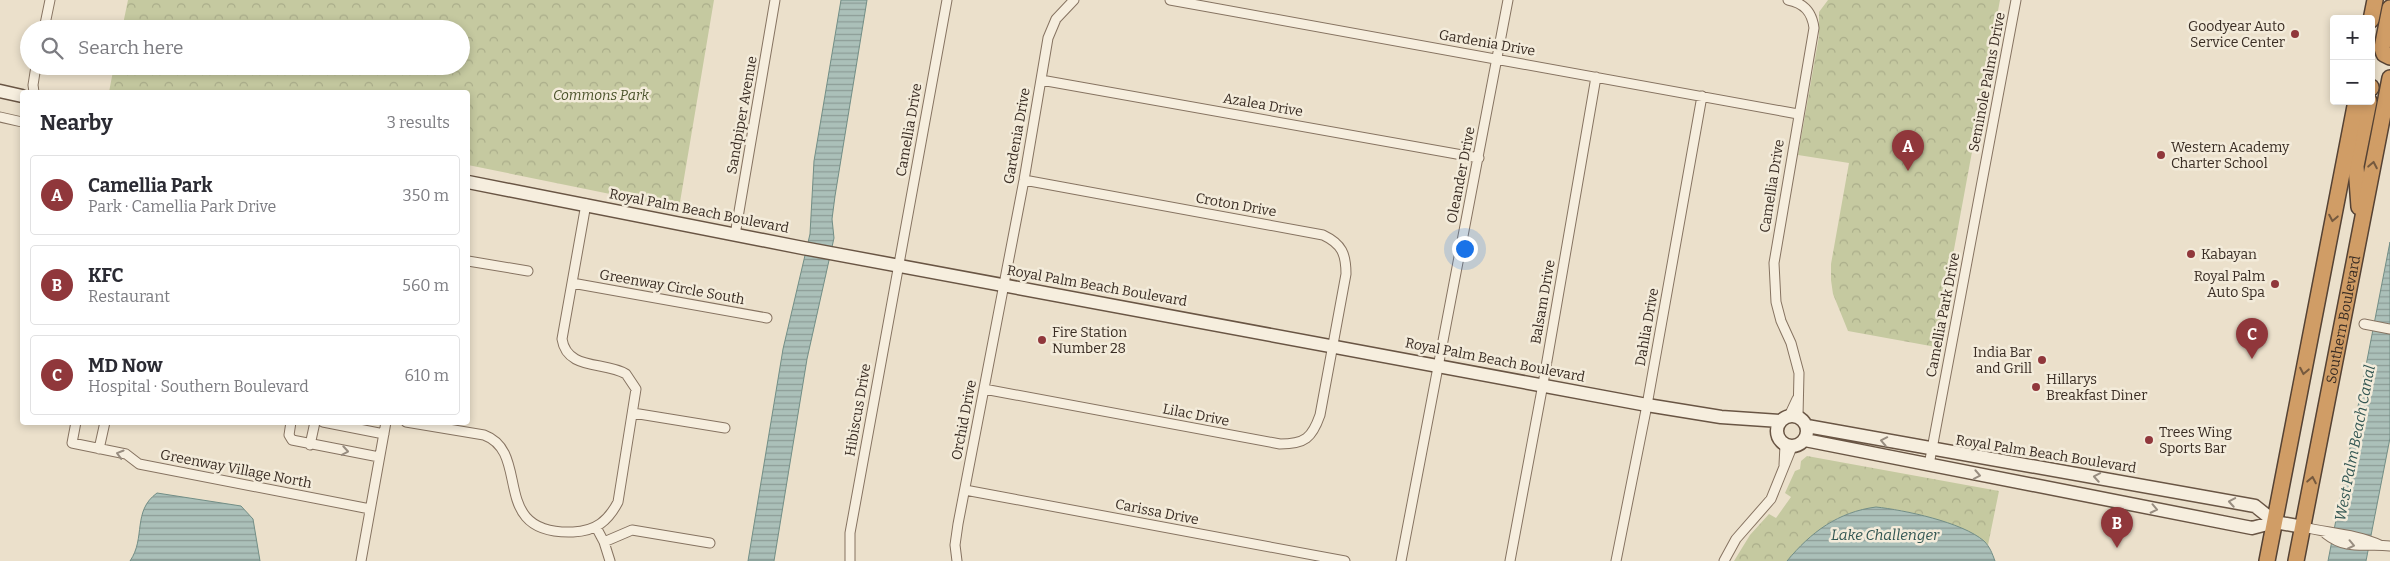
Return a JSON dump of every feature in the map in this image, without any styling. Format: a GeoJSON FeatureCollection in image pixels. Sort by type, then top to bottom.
{"type":"FeatureCollection","features":[{"type":"Feature","properties":{"kind":"highway"},"geometry":{"type":"LineString","coordinates":[[2372,15],[2375,0]]}},
{"type":"Feature","properties":{"kind":"highway"},"geometry":{"type":"LineString","coordinates":[[2390,8],[2382,48],[2384,54],[2390,57]]}},
{"type":"Feature","properties":{"kind":"highway","name":"Southern Boulevard"},"geometry":{"type":"LineString","coordinates":[[2296,561],[2390,78]]}},
{"type":"Feature","properties":{"kind":"highway","name":"Southern Boulevard"},"geometry":{"type":"LineString","coordinates":[[2267,561],[2355,105]]}},
{"type":"Feature","properties":{"kind":"highway"},"geometry":{"type":"LineString","coordinates":[[2361,228],[2356,166],[2368,105]]}},
{"type":"Feature","properties":{"kind":"street"},"geometry":{"type":"LineString","coordinates":[[46,20],[50,0]]}},
{"type":"Feature","properties":{"kind":"street","name":"Sandpiper Avenue"},"geometry":{"type":"LineString","coordinates":[[735,235],[775,0]]}},
{"type":"Feature","properties":{"kind":"street","name":"Camellia Drive"},"geometry":{"type":"LineString","coordinates":[[899,265],[947,0]]}},
{"type":"Feature","properties":{"kind":"street","name":"Gardenia Drive"},"geometry":{"type":"LineString","coordinates":[[1004,284],[1041,80],[1053,25],[1060,13],[1074,0]]}},
{"type":"Feature","properties":{"kind":"street","name":"Gardenia Drive"},"geometry":{"type":"LineString","coordinates":[[1170,0],[1798,114]]}},
{"type":"Feature","properties":{"kind":"street","name":"Oleander Drive"},"geometry":{"type":"LineString","coordinates":[[1401,561],[1508,0]]}},
{"type":"Feature","properties":{"kind":"street","name":"Camellia Drive"},"geometry":{"type":"LineString","coordinates":[[1786,422],[1799,389],[1797,361],[1781,320],[1774,282],[1774,263],[1814,24],[1803,5],[1788,0]]}},
{"type":"Feature","properties":{"kind":"street","name":"Seminole Palms Drive"},"geometry":{"type":"LineString","coordinates":[[1984,170],[2016,0]]}},
{"type":"Feature","properties":{"kind":"street"},"geometry":{"type":"LineString","coordinates":[[34,75],[32,84],[34,90]]}},
{"type":"Feature","properties":{"kind":"street","name":"Balsam Drive"},"geometry":{"type":"LineString","coordinates":[[1510,561],[1543,384],[1596,77]]}},
{"type":"Feature","properties":{"kind":"street","name":"Azalea Drive"},"geometry":{"type":"LineString","coordinates":[[1041,80],[1479,158]]}},
{"type":"Feature","properties":{"kind":"street"},"geometry":{"type":"LineString","coordinates":[[0,91],[20,96]]}},
{"type":"Feature","properties":{"kind":"street","name":"Dahlia Drive"},"geometry":{"type":"LineString","coordinates":[[1616,561],[1647,405],[1702,96]]}},
{"type":"Feature","properties":{"kind":"street"},"geometry":{"type":"LineString","coordinates":[[0,117],[20,122]]}},
{"type":"Feature","properties":{"kind":"street","name":"Camellia Park Drive"},"geometry":{"type":"LineString","coordinates":[[1929,465],[1984,170]]}},
{"type":"Feature","properties":{"kind":"street","name":"Croton Drive"},"geometry":{"type":"LineString","coordinates":[[1024,180],[1323,235],[1334,241],[1341,248],[1346,258],[1346,274],[1332,345]]}},
{"type":"Feature","properties":{"kind":"street","name":"Royal Palm Beach Boulevard"},"geometry":{"type":"LineString","coordinates":[[470,182],[803,248],[1543,384],[1647,405],[1721,417],[1786,422]]}},
{"type":"Feature","properties":{"kind":"street"},"geometry":{"type":"LineString","coordinates":[[422,425],[490,438],[500,445],[506,456],[515,497],[524,516],[540,525],[557,531],[581,531],[596,527],[607,520],[618,502],[636,389],[626,374],[574,360],[566,351],[562,340],[586,204]]}},
{"type":"Feature","properties":{"kind":"street"},"geometry":{"type":"LineString","coordinates":[[470,261],[528,272]]}},
{"type":"Feature","properties":{"kind":"street","name":"Hibiscus Drive"},"geometry":{"type":"LineString","coordinates":[[850,561],[850,534],[899,265]]}},
{"type":"Feature","properties":{"kind":"street","name":"Greenway Circle South"},"geometry":{"type":"LineString","coordinates":[[572,283],[767,318]]}},
{"type":"Feature","properties":{"kind":"street","name":"Orchid Drive"},"geometry":{"type":"LineString","coordinates":[[957,561],[955,545],[1004,284]]}},
{"type":"Feature","properties":{"kind":"street"},"geometry":{"type":"LineString","coordinates":[[2364,324],[2390,329]]}},
{"type":"Feature","properties":{"kind":"street","name":"Lilac Drive"},"geometry":{"type":"LineString","coordinates":[[984,389],[1280,444],[1296,444],[1308,438],[1315,429],[1332,345]]}},
{"type":"Feature","properties":{"kind":"street"},"geometry":{"type":"LineString","coordinates":[[633,413],[724,428]]}},
{"type":"Feature","properties":{"kind":"street"},"geometry":{"type":"LineString","coordinates":[[1724,561],[1736,539],[1771,499],[1785,468],[1789,446],[1786,422],[1804,420],[1807,426],[1805,440],[1799,445],[1789,446]]}},
{"type":"Feature","properties":{"kind":"street","name":"Greenway Village North"},"geometry":{"type":"LineString","coordinates":[[75,425],[72,443],[126,454],[139,464],[370,509]]}},
{"type":"Feature","properties":{"kind":"street"},"geometry":{"type":"LineString","coordinates":[[99,449],[104,425]]}},
{"type":"Feature","properties":{"kind":"street"},"geometry":{"type":"LineString","coordinates":[[291,425],[289,435],[292,440],[380,457]]}},
{"type":"Feature","properties":{"kind":"street"},"geometry":{"type":"LineString","coordinates":[[310,445],[314,425]]}},
{"type":"Feature","properties":{"kind":"street"},"geometry":{"type":"LineString","coordinates":[[338,425],[384,434]]}},
{"type":"Feature","properties":{"kind":"street"},"geometry":{"type":"LineString","coordinates":[[361,561],[386,425]]}},
{"type":"Feature","properties":{"kind":"street","name":"Royal Palm Beach Boulevard"},"geometry":{"type":"LineString","coordinates":[[1807,426],[1932,450],[2255,506],[2275,522]]}},
{"type":"Feature","properties":{"kind":"street","name":"Royal Palm Beach Boulevard"},"geometry":{"type":"LineString","coordinates":[[1805,440],[2252,528],[2275,522],[2302,527]]}},
{"type":"Feature","properties":{"kind":"street","name":"Carissa Drive"},"geometry":{"type":"LineString","coordinates":[[965,490],[1345,561]]}},
{"type":"Feature","properties":{"kind":"street"},"geometry":{"type":"LineString","coordinates":[[596,527],[604,542],[610,561]]}},
{"type":"Feature","properties":{"kind":"street"},"geometry":{"type":"LineString","coordinates":[[2302,527],[2324,533],[2363,537],[2380,545],[2390,546]]}},
{"type":"Feature","properties":{"kind":"street"},"geometry":{"type":"LineString","coordinates":[[604,542],[632,530],[710,542]]}},
{"type":"Feature","properties":{"kind":"green space","name":"Commons Park"},"geometry":{"type":"Polygon","coordinates":[[[128,0],[714,0],[679,208],[470,165],[470,90],[109,90],[112,75],[470,75],[470,20],[124,20],[128,0]]]}},
{"type":"Feature","properties":{"kind":"green space"},"geometry":{"type":"Polygon","coordinates":[[[1828,0],[2000,0],[1936,347],[1848,331],[1833,294],[1831,264],[1849,163],[1798,155],[1819,36],[1819,12],[1828,0]]]}},
{"type":"Feature","properties":{"kind":"green space"},"geometry":{"type":"Polygon","coordinates":[[[1807,456],[1999,491],[1988,545],[1971,533],[1944,522],[1891,509],[1871,509],[1854,512],[1837,519],[1804,543],[1787,561],[1734,561],[1750,535],[1769,514],[1776,518],[1791,497],[1785,493],[1795,471],[1800,469],[1801,461],[1807,456]]]}},
{"type":"Feature","properties":{"kind":"water"},"geometry":{"type":"Polygon","coordinates":[[[841,0],[867,0],[835,196],[832,219],[834,238],[807,359],[774,561],[748,561],[783,349],[810,234],[814,161],[841,0]]]}},
{"type":"Feature","properties":{"kind":"water","name":"West Palm Beach Canal"},"geometry":{"type":"Polygon","coordinates":[[[2390,242],[2390,438],[2366,561],[2328,561],[2390,242]]]}},
{"type":"Feature","properties":{"kind":"water"},"geometry":{"type":"Polygon","coordinates":[[[157,493],[241,506],[253,519],[260,561],[130,561],[135,552],[144,508],[157,493]]]}},
{"type":"Feature","properties":{"kind":"water","name":"Lake Challenger"},"geometry":{"type":"Polygon","coordinates":[[[1876,507],[1917,514],[1962,528],[1984,541],[1995,561],[1787,561],[1806,541],[1826,525],[1849,513],[1876,507]]]}},
{"type":"Feature","properties":{"kind":"place","name":"Goodyear Auto Service Center"},"geometry":{"type":"Point","coordinates":[2295,34]}},
{"type":"Feature","properties":{"kind":"place","name":"Western Academy Charter School"},"geometry":{"type":"Point","coordinates":[2161,155]}},
{"type":"Feature","properties":{"kind":"place","name":"Camellia Park"},"geometry":{"type":"Point","coordinates":[1908,171]}},
{"type":"Feature","properties":{"kind":"place","name":"Kabayan"},"geometry":{"type":"Point","coordinates":[2191,254]}},
{"type":"Feature","properties":{"kind":"place","name":"Royal Palm Auto Spa"},"geometry":{"type":"Point","coordinates":[2275,284]}},
{"type":"Feature","properties":{"kind":"place","name":"Fire Station Number 28"},"geometry":{"type":"Point","coordinates":[1042,340]}},
{"type":"Feature","properties":{"kind":"place","name":"MD Now"},"geometry":{"type":"Point","coordinates":[2252,359]}},
{"type":"Feature","properties":{"kind":"place","name":"India Bar and Grill"},"geometry":{"type":"Point","coordinates":[2042,360]}},
{"type":"Feature","properties":{"kind":"place","name":"Hillarys Breakfast Diner"},"geometry":{"type":"Point","coordinates":[2036,387]}},
{"type":"Feature","properties":{"kind":"place","name":"Trees Wing Sports Bar"},"geometry":{"type":"Point","coordinates":[2149,440]}},
{"type":"Feature","properties":{"kind":"place","name":"KFC"},"geometry":{"type":"Point","coordinates":[2117,548]}}]}
